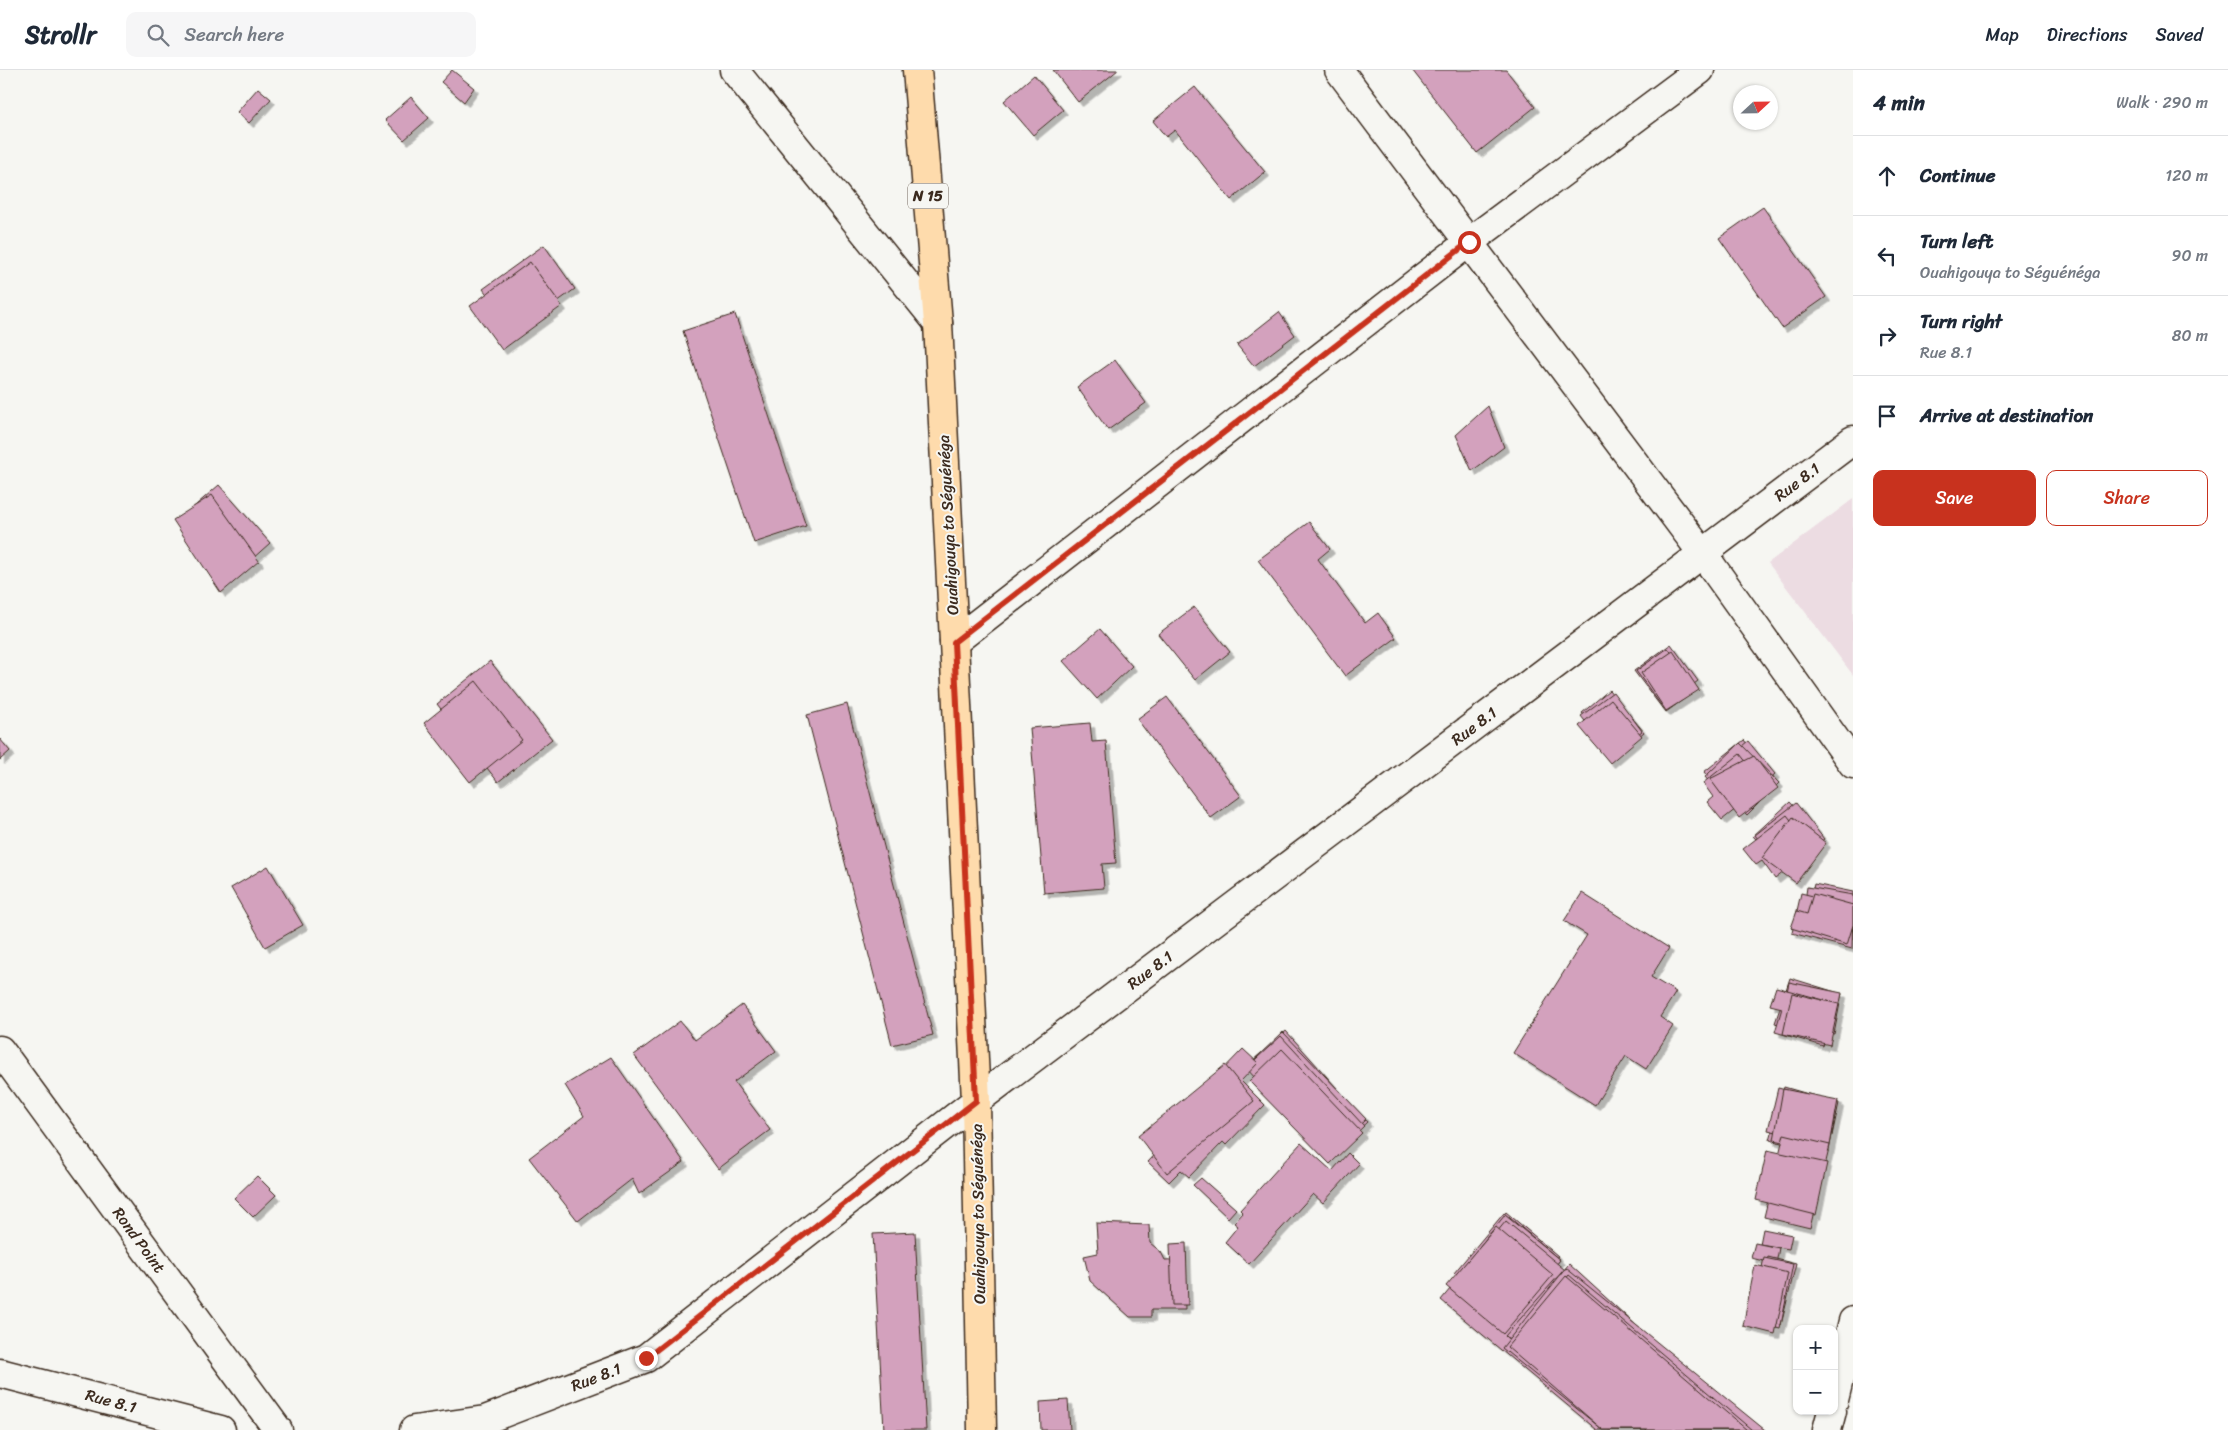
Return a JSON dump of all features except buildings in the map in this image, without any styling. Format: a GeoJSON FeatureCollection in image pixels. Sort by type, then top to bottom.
{"type":"FeatureCollection","features":[{"type":"Feature","properties":{"kind":"main road","name":"Ouahigouya to Séguénéga"},"geometry":{"type":"LineString","coordinates":[[917,70],[938,323],[976,1101],[982,1430]]}},
{"type":"Feature","properties":{"kind":"street"},"geometry":{"type":"LineString","coordinates":[[734,70],[938,323]]}},
{"type":"Feature","properties":{"kind":"street"},"geometry":{"type":"LineString","coordinates":[[1339,70],[1702,554],[1853,764]]}},
{"type":"Feature","properties":{"kind":"street"},"geometry":{"type":"LineString","coordinates":[[954,642],[1469,242],[1700,70]]}},
{"type":"Feature","properties":{"kind":"street","name":"Rue 8.1"},"geometry":{"type":"LineString","coordinates":[[414,1430],[485,1420],[646,1358],[976,1101],[1853,440]]}},
{"type":"Feature","properties":{"kind":"street","name":"Rond Point"},"geometry":{"type":"LineString","coordinates":[[0,1050],[278,1430]]}},
{"type":"Feature","properties":{"kind":"street"},"geometry":{"type":"LineString","coordinates":[[1838,1383],[1853,1321]]}},
{"type":"Feature","properties":{"kind":"street","name":"Rue 8.1"},"geometry":{"type":"LineString","coordinates":[[0,1373],[222,1430]]}},
{"type":"Feature","properties":{"kind":"street"},"geometry":{"type":"LineString","coordinates":[[1827,1430],[1831,1415]]}},
{"type":"Feature","properties":{"kind":"shaded area"},"geometry":{"type":"Polygon","coordinates":[[[1853,499],[1853,675],[1768,563],[1853,499]]]}},
{"type":"Feature","properties":{"kind":"route"},"geometry":{"type":"LineString","coordinates":[[646,1358],[976,1101],[954,642],[1469,242]]}}]}
